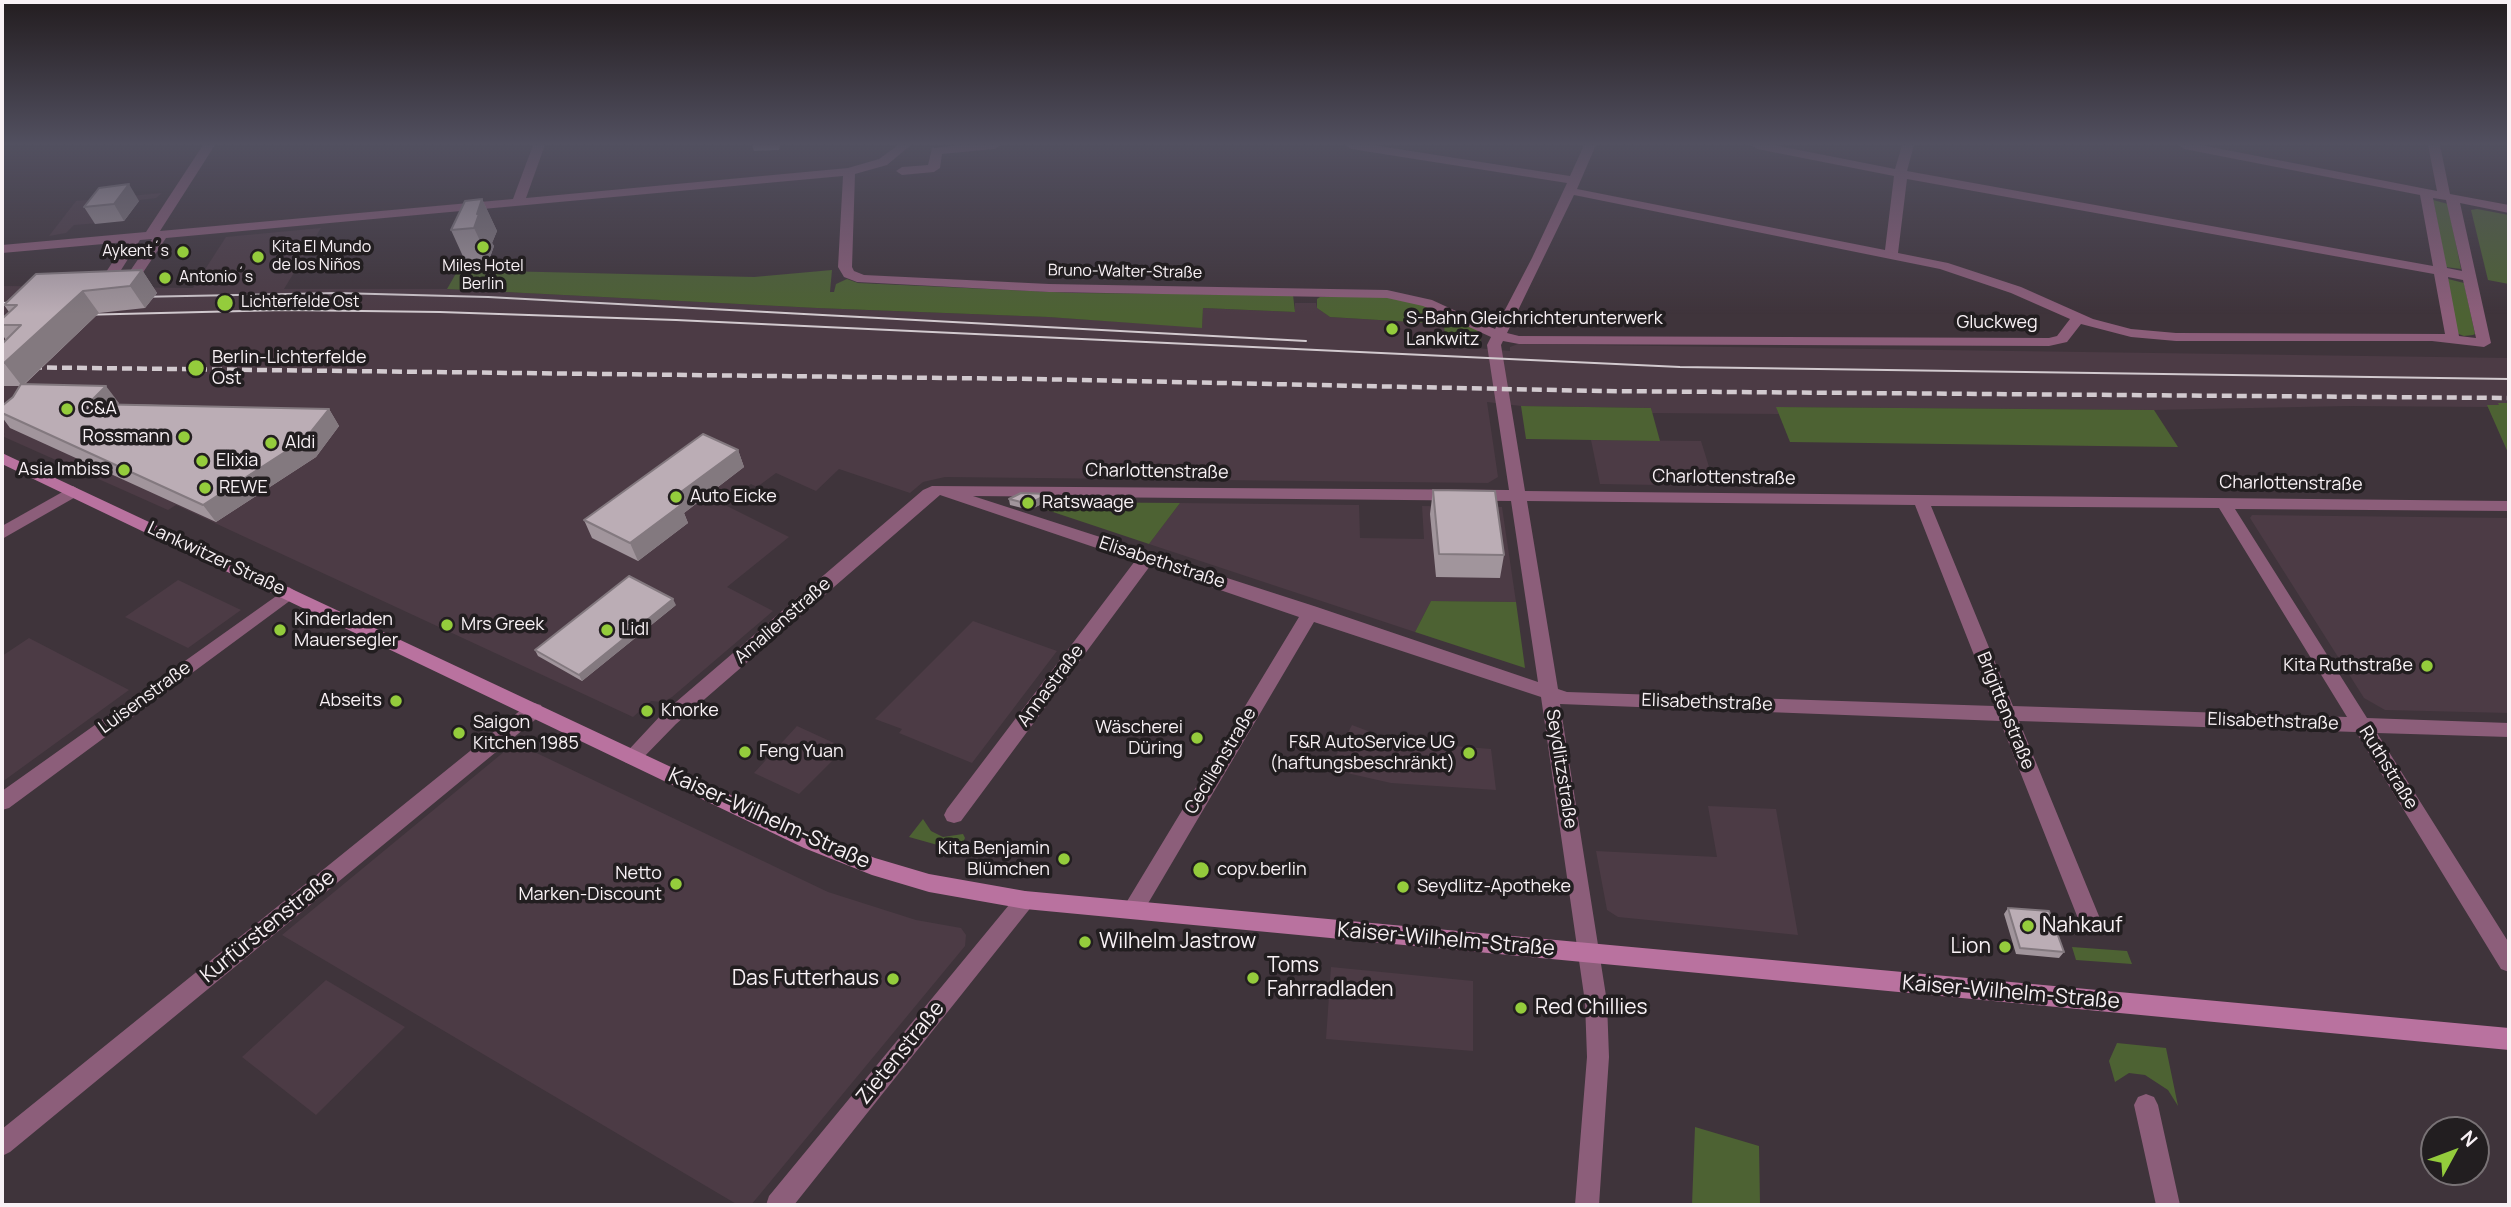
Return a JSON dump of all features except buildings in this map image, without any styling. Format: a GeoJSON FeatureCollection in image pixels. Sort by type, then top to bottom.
{"type":"FeatureCollection","features":[{"type":"Feature","properties":{"kind":"main road","name":"Lankwitzer Straße"},"geometry":{"type":"LineString","coordinates":[[2,458],[429,661]]}},
{"type":"Feature","properties":{"kind":"main road","name":"Kaiser-Wilhelm-Straße"},"geometry":{"type":"LineString","coordinates":[[429,661],[851,859],[936,884],[1025,900],[2509,1039]]}},
{"type":"Feature","properties":{"kind":"street"},"geometry":{"type":"LineString","coordinates":[[150,236],[172,201]]}},
{"type":"Feature","properties":{"kind":"street"},"geometry":{"type":"LineString","coordinates":[[2,249],[525,201]]}},
{"type":"Feature","properties":{"kind":"street","name":"Bruno-Walter-Straße"},"geometry":{"type":"LineString","coordinates":[[848,201],[845,267],[849,274],[862,279],[1049,288],[1387,294],[1440,307],[1497,335]]}},
{"type":"Feature","properties":{"kind":"street"},"geometry":{"type":"LineString","coordinates":[[1497,335],[1535,267],[1565,201]]}},
{"type":"Feature","properties":{"kind":"street"},"geometry":{"type":"LineString","coordinates":[[1642,201],[1981,278],[2079,318],[2131,333],[2176,337],[2418,337],[2484,343],[2449,201]]}},
{"type":"Feature","properties":{"kind":"street"},"geometry":{"type":"LineString","coordinates":[[1891,256],[1898,201]]}},
{"type":"Feature","properties":{"kind":"street"},"geometry":{"type":"LineString","coordinates":[[2064,201],[2469,277]]}},
{"type":"Feature","properties":{"kind":"street"},"geometry":{"type":"LineString","coordinates":[[2428,201],[2453,340]]}},
{"type":"Feature","properties":{"kind":"street"},"geometry":{"type":"LineString","coordinates":[[2470,201],[2509,209]]}},
{"type":"Feature","properties":{"kind":"street","name":"Gluckweg"},"geometry":{"type":"LineString","coordinates":[[1497,335],[1519,340],[2049,342],[2062,339],[2079,318]]}},
{"type":"Feature","properties":{"kind":"street","name":"Seydlitzstraße"},"geometry":{"type":"LineString","coordinates":[[1497,335],[1494,345],[1590,953],[1598,1057],[1587,1205]]}},
{"type":"Feature","properties":{"kind":"street","name":"Charlottenstraße"},"geometry":{"type":"LineString","coordinates":[[938,490],[2509,506]]}},
{"type":"Feature","properties":{"kind":"street","name":"Elisabethstraße"},"geometry":{"type":"LineString","coordinates":[[938,490],[1567,699],[2509,730]]}},
{"type":"Feature","properties":{"kind":"street","name":"Amalienstraße"},"geometry":{"type":"LineString","coordinates":[[632,757],[669,719],[929,494],[938,490]]}},
{"type":"Feature","properties":{"kind":"street"},"geometry":{"type":"LineString","coordinates":[[2,533],[73,491]]}},
{"type":"Feature","properties":{"kind":"street","name":"Brigittenstraße"},"geometry":{"type":"LineString","coordinates":[[1921,500],[2090,921]]}},
{"type":"Feature","properties":{"kind":"street","name":"Ruthstraße"},"geometry":{"type":"LineString","coordinates":[[2223,502],[2509,962]]}},
{"type":"Feature","properties":{"kind":"street","name":"Annastraße"},"geometry":{"type":"LineString","coordinates":[[954,815],[1147,558]]}},
{"type":"Feature","properties":{"kind":"street","name":"Luisenstraße"},"geometry":{"type":"LineString","coordinates":[[2,802],[289,593]]}},
{"type":"Feature","properties":{"kind":"street","name":"Cecilienstraße"},"geometry":{"type":"LineString","coordinates":[[1133,910],[1311,612]]}},
{"type":"Feature","properties":{"kind":"street","name":"Kurfürstenstraße"},"geometry":{"type":"LineString","coordinates":[[2,1144],[534,710]]}},
{"type":"Feature","properties":{"kind":"street","name":"Zietenstraße"},"geometry":{"type":"LineString","coordinates":[[778,1205],[1025,900]]}},
{"type":"Feature","properties":{"kind":"street"},"geometry":{"type":"LineString","coordinates":[[2146,1105],[2168,1205]]}},
{"type":"Feature","properties":{"kind":"shaded area"},"geometry":{"type":"Polygon","coordinates":[[[76,201],[139,201],[124,221],[74,225],[66,233],[49,236],[76,201]]]}},
{"type":"Feature","properties":{"kind":"shaded area"},"geometry":{"type":"Polygon","coordinates":[[[321,228],[284,289],[447,289],[1049,317],[1202,327],[1203,308],[1295,312],[1295,303],[1316,303],[1317,308],[1330,317],[1445,324],[1445,339],[1471,341],[1476,348],[1510,351],[1510,347],[1518,344],[2509,358],[2509,420],[2494,420],[2488,407],[2348,406],[2154,410],[1777,407],[1779,414],[1652,413],[1651,408],[1521,406],[1487,402],[1498,477],[1488,483],[945,477],[923,482],[910,493],[839,469],[816,491],[776,473],[757,487],[751,484],[723,504],[789,537],[727,587],[773,611],[672,697],[663,702],[651,701],[633,717],[176,505],[168,510],[2,436],[5,434],[2,432],[2,286],[193,288],[226,237],[321,228]]]}},
{"type":"Feature","properties":{"kind":"shaded area"},"geometry":{"type":"Polygon","coordinates":[[[1591,440],[1701,441],[1715,486],[1600,484],[1591,440]]]}},
{"type":"Feature","properties":{"kind":"shaded area"},"geometry":{"type":"Polygon","coordinates":[[[1180,503],[1359,505],[1360,538],[1424,539],[1422,506],[1502,507],[1516,602],[1431,601],[1415,632],[1149,544],[1180,503]]]}},
{"type":"Feature","properties":{"kind":"shaded area"},"geometry":{"type":"Polygon","coordinates":[[[2252,515],[2509,518],[2509,713],[2385,710],[2364,698],[2250,518],[2252,515]]]}},
{"type":"Feature","properties":{"kind":"shaded area"},"geometry":{"type":"Polygon","coordinates":[[[178,580],[241,610],[188,648],[125,617],[178,580]]]}},
{"type":"Feature","properties":{"kind":"shaded area"},"geometry":{"type":"Polygon","coordinates":[[[973,621],[1057,651],[972,763],[899,733],[902,729],[875,719],[973,621]]]}},
{"type":"Feature","properties":{"kind":"shaded area"},"geometry":{"type":"Polygon","coordinates":[[[29,638],[129,690],[2,782],[2,656],[29,638]]]}},
{"type":"Feature","properties":{"kind":"shaded area"},"geometry":{"type":"Polygon","coordinates":[[[1352,725],[1394,741],[1491,749],[1496,790],[1391,783],[1329,769],[1352,725]]]}},
{"type":"Feature","properties":{"kind":"shaded area"},"geometry":{"type":"Polygon","coordinates":[[[797,726],[845,748],[799,794],[754,773],[797,726]]]}},
{"type":"Feature","properties":{"kind":"shaded area"},"geometry":{"type":"Polygon","coordinates":[[[524,747],[828,892],[916,920],[961,928],[966,935],[965,946],[751,1205],[738,1205],[282,935],[505,751],[524,747]]]}},
{"type":"Feature","properties":{"kind":"shaded area"},"geometry":{"type":"Polygon","coordinates":[[[1708,806],[1776,809],[1798,935],[1618,917],[1607,910],[1596,851],[1717,857],[1708,806]]]}},
{"type":"Feature","properties":{"kind":"shaded area"},"geometry":{"type":"Polygon","coordinates":[[[1331,967],[1473,981],[1473,1051],[1326,1039],[1331,967]]]}},
{"type":"Feature","properties":{"kind":"shaded area"},"geometry":{"type":"Polygon","coordinates":[[[326,980],[405,1027],[316,1115],[242,1057],[326,980]]]}},
{"type":"Feature","properties":{"kind":"green space"},"geometry":{"type":"Polygon","coordinates":[[[2433,201],[2448,204],[2461,269],[2446,267],[2433,201]]]}},
{"type":"Feature","properties":{"kind":"green space"},"geometry":{"type":"Polygon","coordinates":[[[2471,210],[2509,215],[2509,284],[2488,280],[2471,210]]]}},
{"type":"Feature","properties":{"kind":"green space"},"geometry":{"type":"Polygon","coordinates":[[[458,270],[754,277],[832,270],[830,292],[834,292],[836,284],[847,279],[858,283],[1074,293],[1293,295],[1295,312],[1203,308],[1202,328],[1048,317],[447,289],[458,270]]]}},
{"type":"Feature","properties":{"kind":"green space"},"geometry":{"type":"Polygon","coordinates":[[[2448,279],[2464,283],[2475,334],[2473,335],[2456,333],[2448,279]]]}},
{"type":"Feature","properties":{"kind":"green space"},"geometry":{"type":"Polygon","coordinates":[[[1379,296],[1427,305],[1477,329],[1481,342],[1445,339],[1444,324],[1330,317],[1317,308],[1317,299],[1320,297],[1379,296]]]}},
{"type":"Feature","properties":{"kind":"green space"},"geometry":{"type":"Polygon","coordinates":[[[2498,403],[2509,403],[2509,455],[2487,405],[2499,405],[2498,403]]]}},
{"type":"Feature","properties":{"kind":"green space"},"geometry":{"type":"Polygon","coordinates":[[[1521,406],[1651,408],[1660,441],[1526,439],[1521,406]]]}},
{"type":"Feature","properties":{"kind":"green space"},"geometry":{"type":"Polygon","coordinates":[[[1776,407],[2154,410],[2178,447],[1790,442],[1776,407]]]}},
{"type":"Feature","properties":{"kind":"green space"},"geometry":{"type":"Polygon","coordinates":[[[1048,502],[1180,503],[1149,544],[1044,509],[1048,502]]]}},
{"type":"Feature","properties":{"kind":"green space"},"geometry":{"type":"Polygon","coordinates":[[[1431,601],[1516,602],[1525,668],[1415,632],[1431,601]]]}},
{"type":"Feature","properties":{"kind":"green space"},"geometry":{"type":"Polygon","coordinates":[[[923,819],[931,831],[943,837],[963,834],[965,838],[959,851],[909,837],[923,819]]]}},
{"type":"Feature","properties":{"kind":"green space"},"geometry":{"type":"Polygon","coordinates":[[[2072,947],[2127,951],[2132,964],[2076,960],[2072,947]]]}},
{"type":"Feature","properties":{"kind":"green space"},"geometry":{"type":"Polygon","coordinates":[[[2117,1043],[2166,1048],[2178,1106],[2168,1090],[2145,1075],[2129,1073],[2115,1082],[2109,1061],[2117,1043]]]}},
{"type":"Feature","properties":{"kind":"green space"},"geometry":{"type":"Polygon","coordinates":[[[1695,1127],[1759,1146],[1760,1205],[1692,1205],[1695,1127]]]}},
{"type":"Feature","properties":{"kind":"tram line"},"geometry":{"type":"LineString","coordinates":[[135,297],[338,293],[488,297],[1306,341]]}},
{"type":"Feature","properties":{"kind":"tram line"},"geometry":{"type":"LineString","coordinates":[[2,303],[27,302]]}},
{"type":"Feature","properties":{"kind":"tram line"},"geometry":{"type":"LineString","coordinates":[[78,315],[285,310],[440,312],[676,320],[1680,367],[2509,379]]}},
{"type":"Feature","properties":{"kind":"railway"},"geometry":{"type":"LineString","coordinates":[[2,367],[1033,379],[1600,391],[2509,398]]}},
{"type":"Feature","properties":{"kind":"place","name":"Miles Hotel Berlin"},"geometry":{"type":"Point","coordinates":[483,247]}},
{"type":"Feature","properties":{"kind":"place","name":"Aykent´s"},"geometry":{"type":"Point","coordinates":[183,252]}},
{"type":"Feature","properties":{"kind":"place","name":"Kita El Mundo de los Niños"},"geometry":{"type":"Point","coordinates":[258,257]}},
{"type":"Feature","properties":{"kind":"place","name":"Antonio´s"},"geometry":{"type":"Point","coordinates":[165,278]}},
{"type":"Feature","properties":{"kind":"place","name":"Lichterfelde Ost"},"geometry":{"type":"Point","coordinates":[225,303]}},
{"type":"Feature","properties":{"kind":"place","name":"S-Bahn Gleichrichterunterwerk Lankwitz"},"geometry":{"type":"Point","coordinates":[1392,329]}},
{"type":"Feature","properties":{"kind":"place","name":"Berlin-Lichterfelde Ost"},"geometry":{"type":"Point","coordinates":[196,368]}},
{"type":"Feature","properties":{"kind":"place","name":"C&A"},"geometry":{"type":"Point","coordinates":[67,409]}},
{"type":"Feature","properties":{"kind":"place","name":"Rossmann"},"geometry":{"type":"Point","coordinates":[184,437]}},
{"type":"Feature","properties":{"kind":"place","name":"Aldi"},"geometry":{"type":"Point","coordinates":[271,443]}},
{"type":"Feature","properties":{"kind":"place","name":"Elixia"},"geometry":{"type":"Point","coordinates":[202,461]}},
{"type":"Feature","properties":{"kind":"place","name":"Asia Imbiss"},"geometry":{"type":"Point","coordinates":[124,470]}},
{"type":"Feature","properties":{"kind":"place","name":"REWE"},"geometry":{"type":"Point","coordinates":[205,488]}},
{"type":"Feature","properties":{"kind":"place","name":"Auto Eicke"},"geometry":{"type":"Point","coordinates":[676,497]}},
{"type":"Feature","properties":{"kind":"place","name":"Ratswaage"},"geometry":{"type":"Point","coordinates":[1028,503]}},
{"type":"Feature","properties":{"kind":"place","name":"Mrs Greek"},"geometry":{"type":"Point","coordinates":[447,625]}},
{"type":"Feature","properties":{"kind":"place","name":"Kinderladen Mauersegler"},"geometry":{"type":"Point","coordinates":[280,630]}},
{"type":"Feature","properties":{"kind":"place","name":"Lidl"},"geometry":{"type":"Point","coordinates":[607,630]}},
{"type":"Feature","properties":{"kind":"place","name":"Kita Ruthstraße"},"geometry":{"type":"Point","coordinates":[2427,666]}},
{"type":"Feature","properties":{"kind":"place","name":"Abseits"},"geometry":{"type":"Point","coordinates":[396,701]}},
{"type":"Feature","properties":{"kind":"place","name":"Knorke"},"geometry":{"type":"Point","coordinates":[647,711]}},
{"type":"Feature","properties":{"kind":"place","name":"Saigon Kitchen 1985"},"geometry":{"type":"Point","coordinates":[459,733]}},
{"type":"Feature","properties":{"kind":"place","name":"Wäscherei Düring"},"geometry":{"type":"Point","coordinates":[1197,738]}},
{"type":"Feature","properties":{"kind":"place","name":"Feng Yuan"},"geometry":{"type":"Point","coordinates":[745,752]}},
{"type":"Feature","properties":{"kind":"place","name":"F&R AutoService UG (haftungsbeschränkt)"},"geometry":{"type":"Point","coordinates":[1469,753]}},
{"type":"Feature","properties":{"kind":"place","name":"Kita Benjamin Blümchen"},"geometry":{"type":"Point","coordinates":[1064,859]}},
{"type":"Feature","properties":{"kind":"place","name":"copv.berlin"},"geometry":{"type":"Point","coordinates":[1201,870]}},
{"type":"Feature","properties":{"kind":"place","name":"Netto Marken-Discount"},"geometry":{"type":"Point","coordinates":[676,884]}},
{"type":"Feature","properties":{"kind":"place","name":"Seydlitz-Apotheke"},"geometry":{"type":"Point","coordinates":[1403,887]}},
{"type":"Feature","properties":{"kind":"place","name":"Nahkauf"},"geometry":{"type":"Point","coordinates":[2028,926]}},
{"type":"Feature","properties":{"kind":"place","name":"Wilhelm Jastrow"},"geometry":{"type":"Point","coordinates":[1085,942]}},
{"type":"Feature","properties":{"kind":"place","name":"Lion"},"geometry":{"type":"Point","coordinates":[2005,947]}},
{"type":"Feature","properties":{"kind":"place","name":"Toms Fahrradladen"},"geometry":{"type":"Point","coordinates":[1253,978]}},
{"type":"Feature","properties":{"kind":"place","name":"Das Futterhaus"},"geometry":{"type":"Point","coordinates":[893,979]}},
{"type":"Feature","properties":{"kind":"place","name":"Red Chillies"},"geometry":{"type":"Point","coordinates":[1521,1008]}}]}
